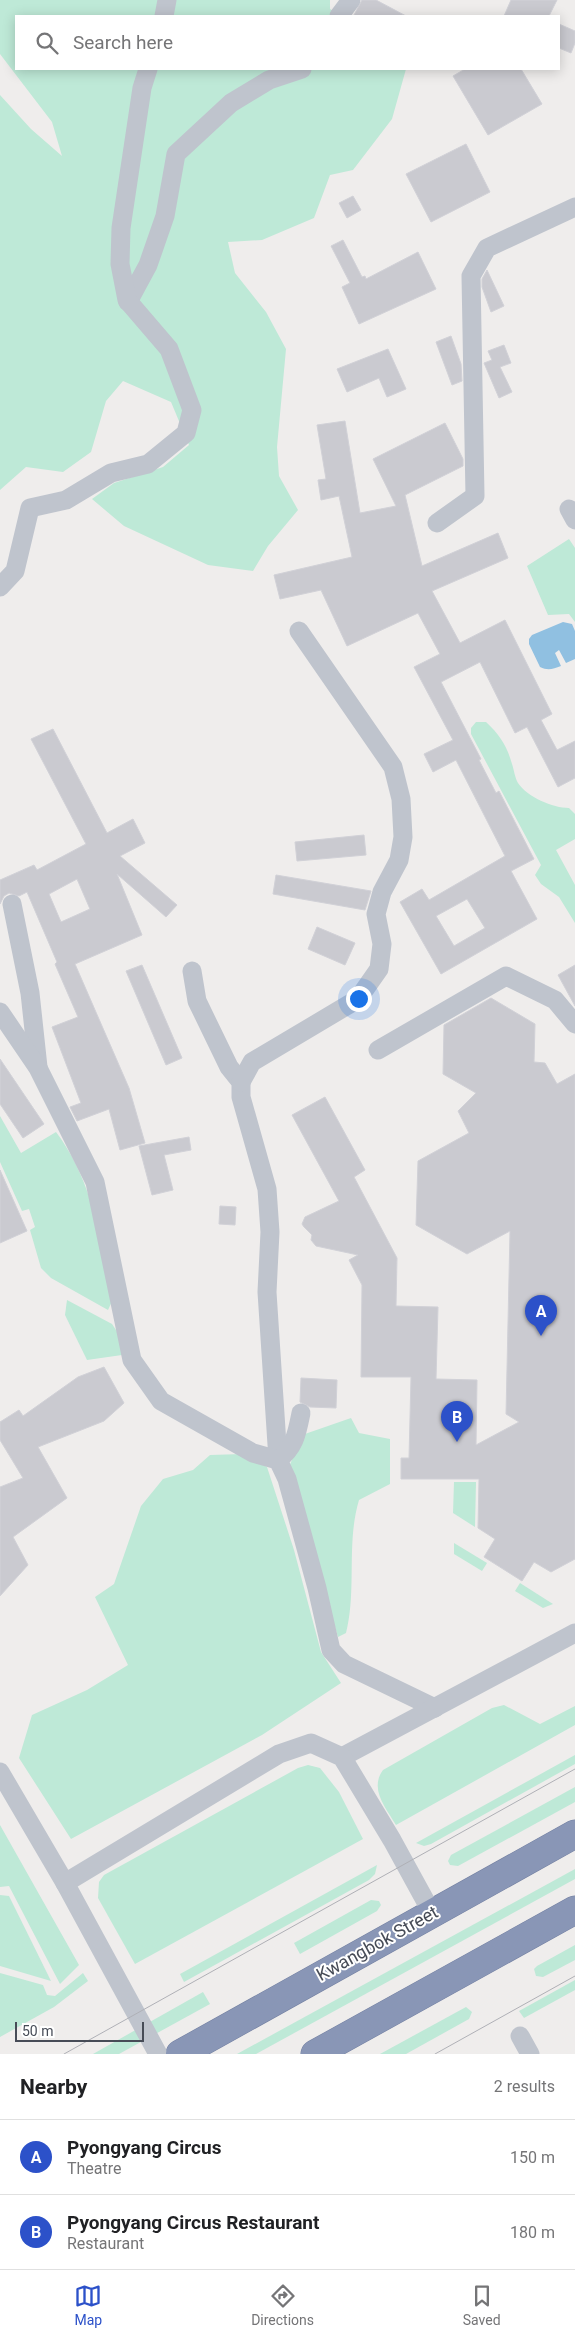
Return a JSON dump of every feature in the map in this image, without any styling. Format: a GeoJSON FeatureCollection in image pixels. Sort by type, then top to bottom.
{"type":"FeatureCollection","features":[{"type":"Feature","properties":{"kind":"highway","name":"Kwangbok Street"},"geometry":{"type":"LineString","coordinates":[[180,2054],[575,1834]]}},
{"type":"Feature","properties":{"kind":"highway"},"geometry":{"type":"LineString","coordinates":[[315,2054],[575,1910]]}},
{"type":"Feature","properties":{"kind":"street"},"geometry":{"type":"LineString","coordinates":[[164,15],[167,0]]}},
{"type":"Feature","properties":{"kind":"street"},"geometry":{"type":"LineString","coordinates":[[340,15],[350,0]]}},
{"type":"Feature","properties":{"kind":"street"},"geometry":{"type":"LineString","coordinates":[[0,587],[14,571],[30,508],[66,500],[110,473],[148,464],[186,433],[192,410],[168,349],[128,302],[120,264],[121,228],[142,88],[148,70]]}},
{"type":"Feature","properties":{"kind":"street"},"geometry":{"type":"LineString","coordinates":[[128,302],[148,265],[165,216],[176,154],[231,103],[269,80],[299,70]]}},
{"type":"Feature","properties":{"kind":"street"},"geometry":{"type":"LineString","coordinates":[[437,523],[475,496],[471,276],[487,248],[575,207]]}},
{"type":"Feature","properties":{"kind":"street"},"geometry":{"type":"LineString","coordinates":[[299,631],[394,767],[401,799],[403,837],[399,860],[382,892],[376,914],[382,944],[379,969],[358,999],[252,1062],[241,1082],[242,1097],[267,1188],[270,1232],[267,1292],[278,1460],[286,1479],[317,1588],[331,1650],[344,1664],[435,1708]]}},
{"type":"Feature","properties":{"kind":"street"},"geometry":{"type":"LineString","coordinates":[[12,904],[30,993],[38,1068]]}},
{"type":"Feature","properties":{"kind":"street"},"geometry":{"type":"LineString","coordinates":[[192,970],[198,1001],[229,1068],[241,1082]]}},
{"type":"Feature","properties":{"kind":"street"},"geometry":{"type":"LineString","coordinates":[[378,1050],[506,976],[555,1000],[575,1024]]}},
{"type":"Feature","properties":{"kind":"street"},"geometry":{"type":"LineString","coordinates":[[0,1012],[38,1068],[95,1182],[132,1360],[161,1401],[253,1453],[278,1460]]}},
{"type":"Feature","properties":{"kind":"street"},"geometry":{"type":"LineString","coordinates":[[278,1460],[289,1452],[297,1437],[301,1413]]}},
{"type":"Feature","properties":{"kind":"street"},"geometry":{"type":"LineString","coordinates":[[342,1757],[575,1633]]}},
{"type":"Feature","properties":{"kind":"street"},"geometry":{"type":"LineString","coordinates":[[65,1883],[279,1754],[311,1744],[342,1757],[401,1855],[432,1912]]}},
{"type":"Feature","properties":{"kind":"street"},"geometry":{"type":"LineString","coordinates":[[0,1772],[65,1883],[158,2054]]}},
{"type":"Feature","properties":{"kind":"street"},"geometry":{"type":"LineString","coordinates":[[520,2036],[530,2054]]}},
{"type":"Feature","properties":{"kind":"green space"},"geometry":{"type":"Polygon","coordinates":[[[0,0],[330,0],[330,9],[339,15],[15,15],[15,70],[406,70],[392,119],[353,170],[330,175],[314,218],[262,240],[228,242],[235,273],[266,312],[286,349],[277,447],[279,476],[298,510],[268,546],[253,571],[208,565],[124,526],[92,499],[114,483],[163,467],[189,445],[171,402],[123,381],[106,401],[91,452],[63,472],[26,467],[0,490],[0,95],[31,129],[62,156],[52,122],[0,54],[0,0]]]}},
{"type":"Feature","properties":{"kind":"green space"},"geometry":{"type":"Polygon","coordinates":[[[569,539],[575,548],[575,622],[569,614],[548,615],[527,566],[569,539]]]}},
{"type":"Feature","properties":{"kind":"green space"},"geometry":{"type":"Polygon","coordinates":[[[476,722],[486,722],[499,736],[508,752],[517,781],[522,788],[541,801],[569,808],[575,814],[575,839],[556,850],[575,885],[575,923],[559,897],[541,884],[535,875],[541,865],[471,734],[471,728],[476,722]]]}},
{"type":"Feature","properties":{"kind":"green space"},"geometry":{"type":"Polygon","coordinates":[[[0,1116],[21,1153],[56,1132],[69,1151],[79,1171],[94,1212],[113,1299],[108,1310],[51,1278],[41,1268],[30,1230],[35,1227],[29,1209],[22,1211],[0,1162],[0,1116]]]}},
{"type":"Feature","properties":{"kind":"green space"},"geometry":{"type":"Polygon","coordinates":[[[67,1300],[112,1324],[118,1333],[122,1355],[87,1360],[65,1315],[67,1300]]]}},
{"type":"Feature","properties":{"kind":"green space"},"geometry":{"type":"Polygon","coordinates":[[[351,1418],[359,1433],[390,1439],[390,1484],[359,1500],[353,1533],[349,1617],[346,1633],[338,1637],[289,1467],[302,1435],[351,1418]]]}},
{"type":"Feature","properties":{"kind":"green space"},"geometry":{"type":"Polygon","coordinates":[[[243,1454],[267,1467],[294,1550],[321,1652],[341,1683],[262,1735],[71,1839],[19,1758],[32,1715],[87,1690],[128,1665],[95,1597],[114,1584],[141,1506],[163,1479],[193,1470],[210,1455],[243,1454]]]}},
{"type":"Feature","properties":{"kind":"green space"},"geometry":{"type":"Polygon","coordinates":[[[454,1482],[476,1482],[475,1527],[453,1513],[454,1482]]]}},
{"type":"Feature","properties":{"kind":"green space"},"geometry":{"type":"Polygon","coordinates":[[[454,1543],[487,1563],[482,1571],[454,1554],[454,1543]]]}},
{"type":"Feature","properties":{"kind":"green space"},"geometry":{"type":"Polygon","coordinates":[[[520,1583],[553,1604],[543,1608],[515,1591],[520,1583]]]}},
{"type":"Feature","properties":{"kind":"green space"},"geometry":{"type":"Polygon","coordinates":[[[504,1705],[540,1724],[575,1706],[575,1725],[396,1825],[378,1791],[379,1777],[383,1770],[492,1708],[504,1705]]]}},
{"type":"Feature","properties":{"kind":"green space"},"geometry":{"type":"Polygon","coordinates":[[[575,1755],[575,1764],[431,1844],[424,1846],[416,1843],[575,1755]]]}},
{"type":"Feature","properties":{"kind":"green space"},"geometry":{"type":"Polygon","coordinates":[[[308,1765],[320,1768],[339,1792],[363,1839],[135,1964],[98,1898],[99,1882],[104,1875],[298,1768],[308,1765]]]}},
{"type":"Feature","properties":{"kind":"green space"},"geometry":{"type":"Polygon","coordinates":[[[575,1787],[575,1802],[458,1866],[450,1865],[448,1861],[451,1855],[575,1787]]]}},
{"type":"Feature","properties":{"kind":"green space"},"geometry":{"type":"Polygon","coordinates":[[[0,1825],[79,1965],[60,1984],[9,1886],[0,1887],[0,1825]]]}},
{"type":"Feature","properties":{"kind":"green space"},"geometry":{"type":"Polygon","coordinates":[[[377,1865],[375,1874],[369,1880],[184,1982],[180,1974],[377,1865]]]}},
{"type":"Feature","properties":{"kind":"green space"},"geometry":{"type":"Polygon","coordinates":[[[575,1869],[575,1879],[256,2054],[237,2054],[575,1869]]]}},
{"type":"Feature","properties":{"kind":"green space"},"geometry":{"type":"Polygon","coordinates":[[[0,1895],[9,1896],[51,1981],[0,1966],[0,1895]]]}},
{"type":"Feature","properties":{"kind":"green space"},"geometry":{"type":"Polygon","coordinates":[[[371,1900],[379,1901],[381,1905],[377,1911],[300,1954],[294,1943],[371,1900]]]}},
{"type":"Feature","properties":{"kind":"green space"},"geometry":{"type":"Polygon","coordinates":[[[575,1945],[575,1960],[543,1977],[536,1976],[534,1969],[537,1966],[575,1945]]]}},
{"type":"Feature","properties":{"kind":"green space"},"geometry":{"type":"Polygon","coordinates":[[[0,1973],[43,1985],[47,1995],[55,1996],[83,1973],[88,1981],[54,2007],[0,2037],[0,1973]]]}},
{"type":"Feature","properties":{"kind":"green space"},"geometry":{"type":"Polygon","coordinates":[[[575,1980],[575,1990],[524,2018],[519,2011],[575,1980]]]}},
{"type":"Feature","properties":{"kind":"green space"},"geometry":{"type":"Polygon","coordinates":[[[203,1992],[210,2004],[119,2054],[93,2054],[203,1992]]]}},
{"type":"Feature","properties":{"kind":"green space"},"geometry":{"type":"Polygon","coordinates":[[[466,2007],[472,2012],[469,2019],[406,2054],[380,2054],[466,2007]]]}},
{"type":"Feature","properties":{"kind":"water"},"geometry":{"type":"Polygon","coordinates":[[[563,622],[572,624],[575,631],[575,659],[566,663],[559,650],[555,653],[561,666],[550,669],[540,667],[529,644],[529,639],[532,635],[563,622]]]}},
{"type":"Feature","properties":{"kind":"building"},"geometry":{"type":"Polygon","coordinates":[[[362,0],[376,0],[404,15],[354,15],[362,0]]]}},
{"type":"Feature","properties":{"kind":"building"},"geometry":{"type":"Polygon","coordinates":[[[511,0],[557,0],[550,15],[504,15],[511,0]]]}},
{"type":"Feature","properties":{"kind":"building"},"geometry":{"type":"Polygon","coordinates":[[[560,24],[575,31],[575,43],[571,53],[560,48],[560,24]]]}},
{"type":"Feature","properties":{"kind":"building"},"geometry":{"type":"Polygon","coordinates":[[[463,70],[522,70],[542,104],[488,135],[453,76],[463,70]]]}},
{"type":"Feature","properties":{"kind":"building"},"geometry":{"type":"Polygon","coordinates":[[[466,144],[490,192],[431,222],[406,174],[466,144]]]}},
{"type":"Feature","properties":{"kind":"building"},"geometry":{"type":"Polygon","coordinates":[[[353,196],[361,210],[347,218],[339,203],[353,196]]]}},
{"type":"Feature","properties":{"kind":"building"},"geometry":{"type":"Polygon","coordinates":[[[343,240],[362,277],[365,276],[366,279],[418,252],[436,289],[359,324],[342,287],[350,283],[331,246],[343,240]]]}},
{"type":"Feature","properties":{"kind":"building"},"geometry":{"type":"Polygon","coordinates":[[[487,270],[504,306],[491,312],[482,287],[482,279],[487,270]]]}},
{"type":"Feature","properties":{"kind":"building"},"geometry":{"type":"Polygon","coordinates":[[[451,336],[461,364],[462,381],[452,385],[436,342],[451,336]]]}},
{"type":"Feature","properties":{"kind":"building"},"geometry":{"type":"Polygon","coordinates":[[[504,345],[511,363],[500,367],[512,392],[499,398],[484,363],[492,360],[488,351],[504,345]]]}},
{"type":"Feature","properties":{"kind":"building"},"geometry":{"type":"Polygon","coordinates":[[[388,349],[406,389],[387,397],[379,378],[347,392],[337,369],[388,349]]]}},
{"type":"Feature","properties":{"kind":"building"},"geometry":{"type":"Polygon","coordinates":[[[345,421],[360,513],[396,506],[373,459],[445,423],[463,459],[463,466],[405,495],[422,566],[498,533],[508,558],[432,591],[460,643],[505,620],[552,714],[541,720],[557,750],[575,741],[575,778],[558,787],[527,727],[515,733],[480,662],[441,682],[481,759],[479,760],[496,793],[499,791],[534,859],[511,871],[537,919],[441,974],[400,902],[422,889],[429,900],[505,856],[456,760],[433,772],[424,754],[453,740],[414,667],[440,654],[418,613],[347,646],[321,590],[280,599],[274,575],[352,557],[339,496],[321,500],[318,480],[326,479],[317,425],[345,421]],[[467,899],[436,916],[454,946],[485,928],[467,899]]]}},
{"type":"Feature","properties":{"kind":"building"},"geometry":{"type":"Polygon","coordinates":[[[53,729],[107,833],[133,819],[145,843],[120,856],[177,905],[166,917],[117,874],[142,935],[75,964],[129,1088],[145,1143],[120,1150],[109,1109],[77,1121],[70,1107],[81,1103],[52,1027],[78,1017],[27,892],[19,896],[9,893],[4,896],[0,904],[0,880],[34,865],[37,870],[86,844],[31,739],[53,729]],[[77,879],[49,894],[61,922],[90,909],[77,879]]]}},
{"type":"Feature","properties":{"kind":"building"},"geometry":{"type":"Polygon","coordinates":[[[364,835],[366,855],[297,861],[295,842],[364,835]]]}},
{"type":"Feature","properties":{"kind":"building"},"geometry":{"type":"Polygon","coordinates":[[[276,875],[371,891],[365,910],[273,894],[276,875]]]}},
{"type":"Feature","properties":{"kind":"building"},"geometry":{"type":"Polygon","coordinates":[[[317,927],[355,943],[345,965],[308,949],[317,927]]]}},
{"type":"Feature","properties":{"kind":"building"},"geometry":{"type":"Polygon","coordinates":[[[142,965],[182,1058],[166,1065],[126,971],[142,965]]]}},
{"type":"Feature","properties":{"kind":"building"},"geometry":{"type":"Polygon","coordinates":[[[575,965],[575,1006],[558,975],[575,965]]]}},
{"type":"Feature","properties":{"kind":"building"},"geometry":{"type":"Polygon","coordinates":[[[491,998],[535,1024],[534,1062],[545,1063],[557,1084],[575,1074],[575,1559],[551,1572],[534,1562],[522,1581],[484,1557],[495,1539],[478,1528],[479,1479],[401,1479],[401,1458],[409,1458],[411,1377],[361,1377],[362,1285],[349,1260],[358,1255],[316,1246],[311,1240],[312,1235],[302,1224],[305,1217],[339,1201],[292,1115],[325,1097],[365,1170],[354,1177],[397,1258],[396,1306],[438,1307],[436,1379],[477,1380],[476,1445],[519,1422],[506,1414],[510,1231],[467,1254],[416,1225],[418,1161],[469,1133],[458,1111],[476,1093],[443,1074],[444,1025],[491,998]]]}},
{"type":"Feature","properties":{"kind":"building"},"geometry":{"type":"Polygon","coordinates":[[[0,1059],[44,1124],[23,1138],[0,1104],[0,1059]]]}},
{"type":"Feature","properties":{"kind":"building"},"geometry":{"type":"Polygon","coordinates":[[[189,1137],[191,1150],[164,1155],[173,1190],[152,1195],[139,1146],[189,1137]]]}},
{"type":"Feature","properties":{"kind":"building"},"geometry":{"type":"Polygon","coordinates":[[[0,1170],[27,1231],[0,1243],[0,1170]]]}},
{"type":"Feature","properties":{"kind":"building"},"geometry":{"type":"Polygon","coordinates":[[[220,1206],[236,1207],[235,1225],[219,1224],[220,1206]]]}},
{"type":"Feature","properties":{"kind":"building"},"geometry":{"type":"Polygon","coordinates":[[[104,1367],[124,1403],[104,1421],[38,1447],[67,1498],[13,1537],[28,1565],[0,1596],[0,1487],[23,1478],[0,1440],[0,1422],[19,1410],[23,1416],[78,1377],[104,1367]]]}},
{"type":"Feature","properties":{"kind":"building"},"geometry":{"type":"Polygon","coordinates":[[[301,1378],[337,1380],[336,1408],[310,1407],[300,1402],[301,1378]]]}},
{"type":"Feature","properties":{"kind":"tram line"},"geometry":{"type":"LineString","coordinates":[[64,2054],[575,1769]]}},
{"type":"Feature","properties":{"kind":"tram line"},"geometry":{"type":"LineString","coordinates":[[435,2054],[575,1976]]}},
{"type":"Feature","properties":{"kind":"place","name":"Pyongyang Circus"},"geometry":{"type":"Point","coordinates":[541,1336]}},
{"type":"Feature","properties":{"kind":"place","name":"Pyongyang Circus Restaurant"},"geometry":{"type":"Point","coordinates":[457,1442]}}]}
